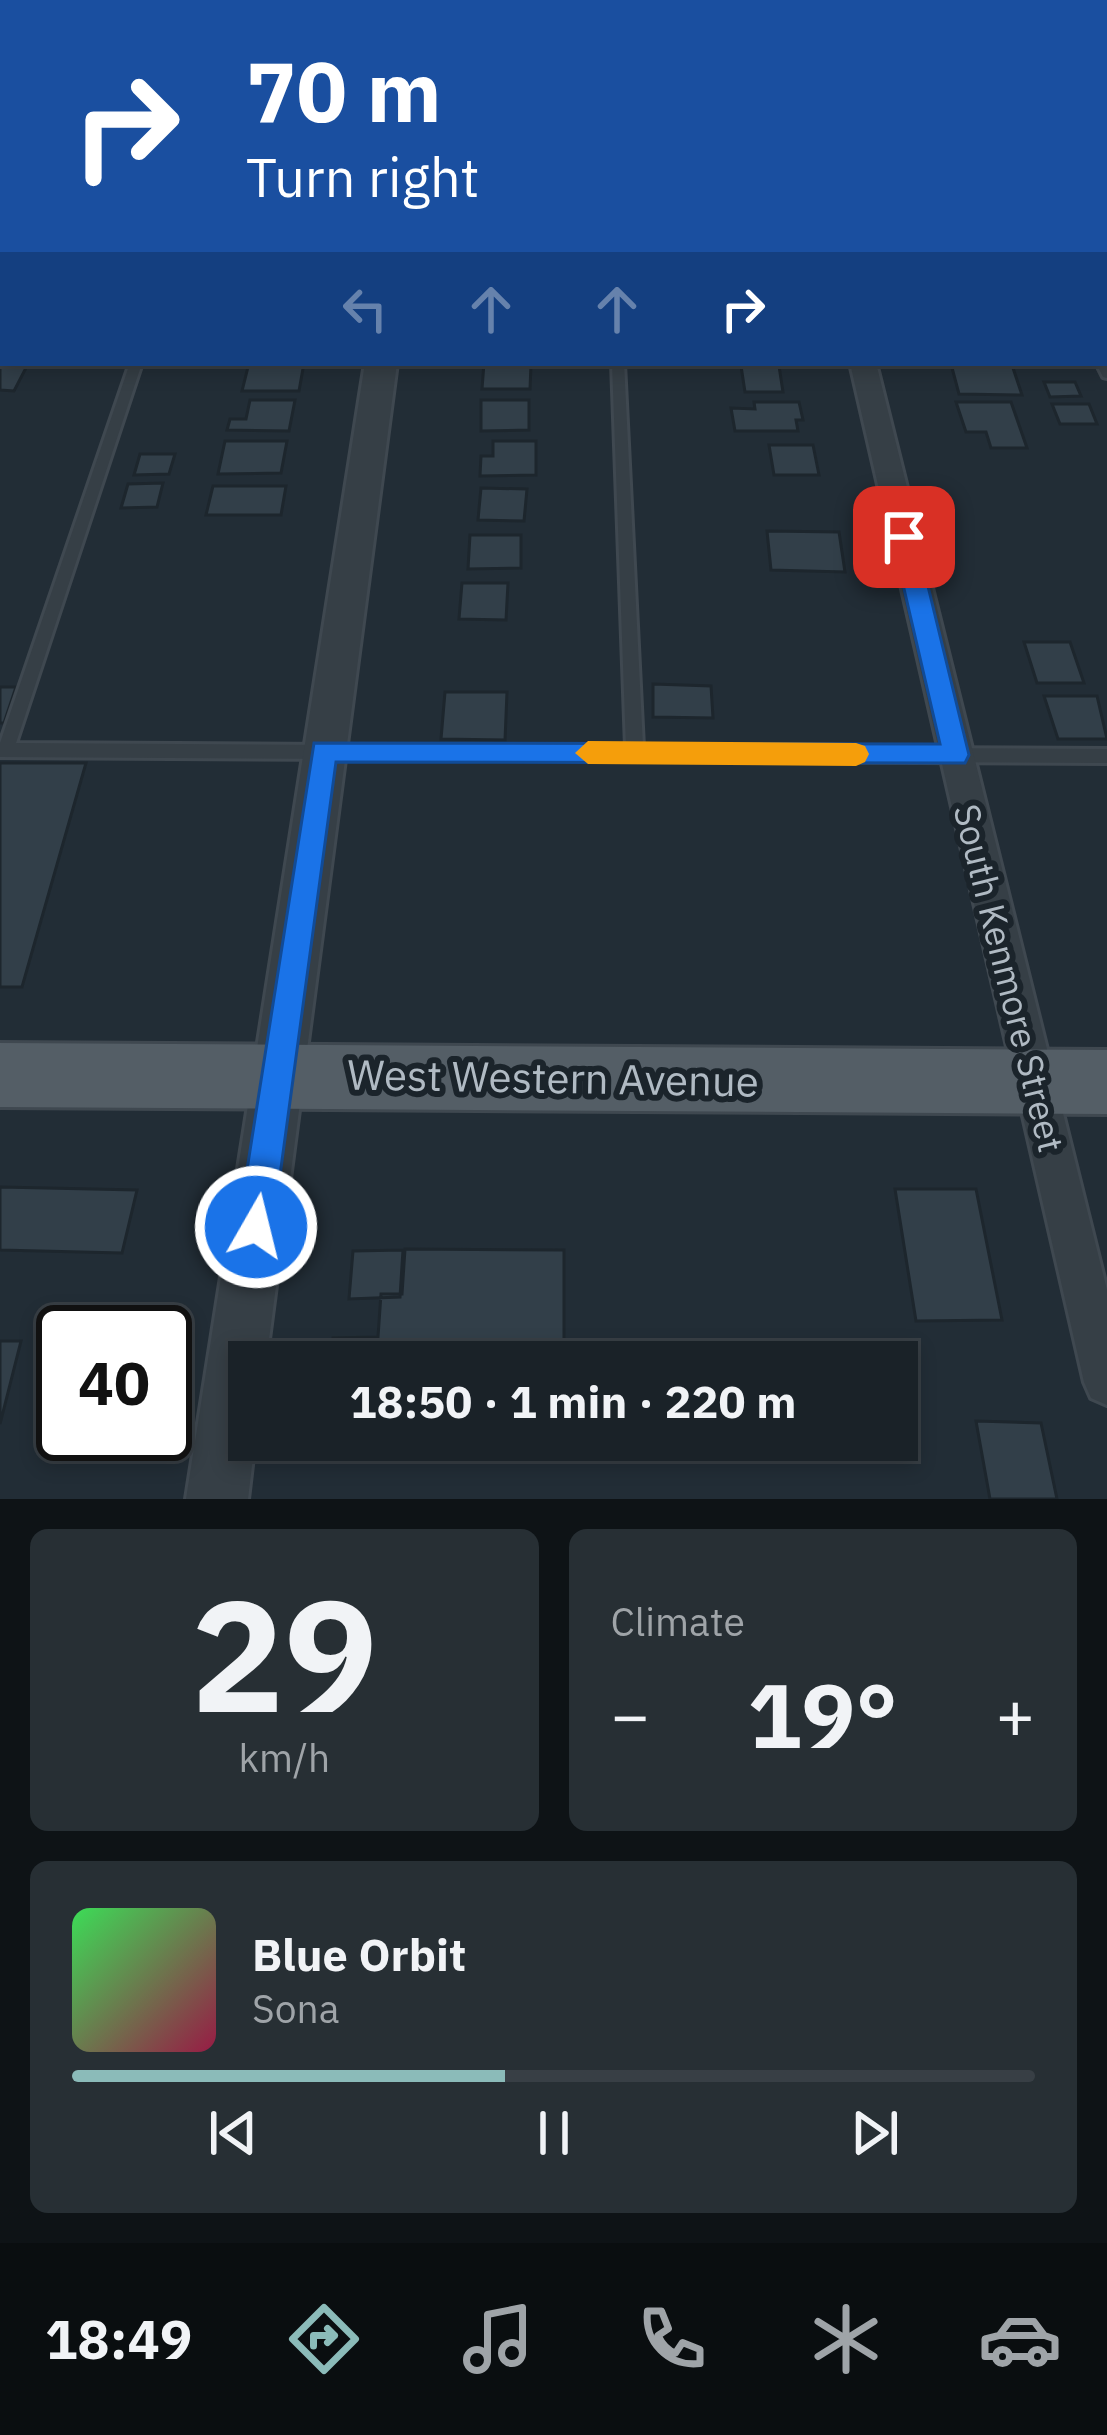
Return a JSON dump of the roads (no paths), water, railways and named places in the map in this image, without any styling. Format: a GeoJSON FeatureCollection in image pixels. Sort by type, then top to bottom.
{"type":"FeatureCollection","features":[{"type":"Feature","properties":{"kind":"main road","name":"West Western Avenue"},"geometry":{"type":"LineString","coordinates":[[0,1075],[1107,1082]]}},
{"type":"Feature","properties":{"kind":"street"},"geometry":{"type":"LineString","coordinates":[[217,1499],[381,366]]}},
{"type":"Feature","properties":{"kind":"street","name":"South Kenmore Street"},"geometry":{"type":"LineString","coordinates":[[863,366],[1107,1382]]}},
{"type":"Feature","properties":{"kind":"lane"},"geometry":{"type":"LineString","coordinates":[[135,366],[3,750],[1107,756]]}},
{"type":"Feature","properties":{"kind":"lane"},"geometry":{"type":"LineString","coordinates":[[619,366],[635,753]]}}]}
